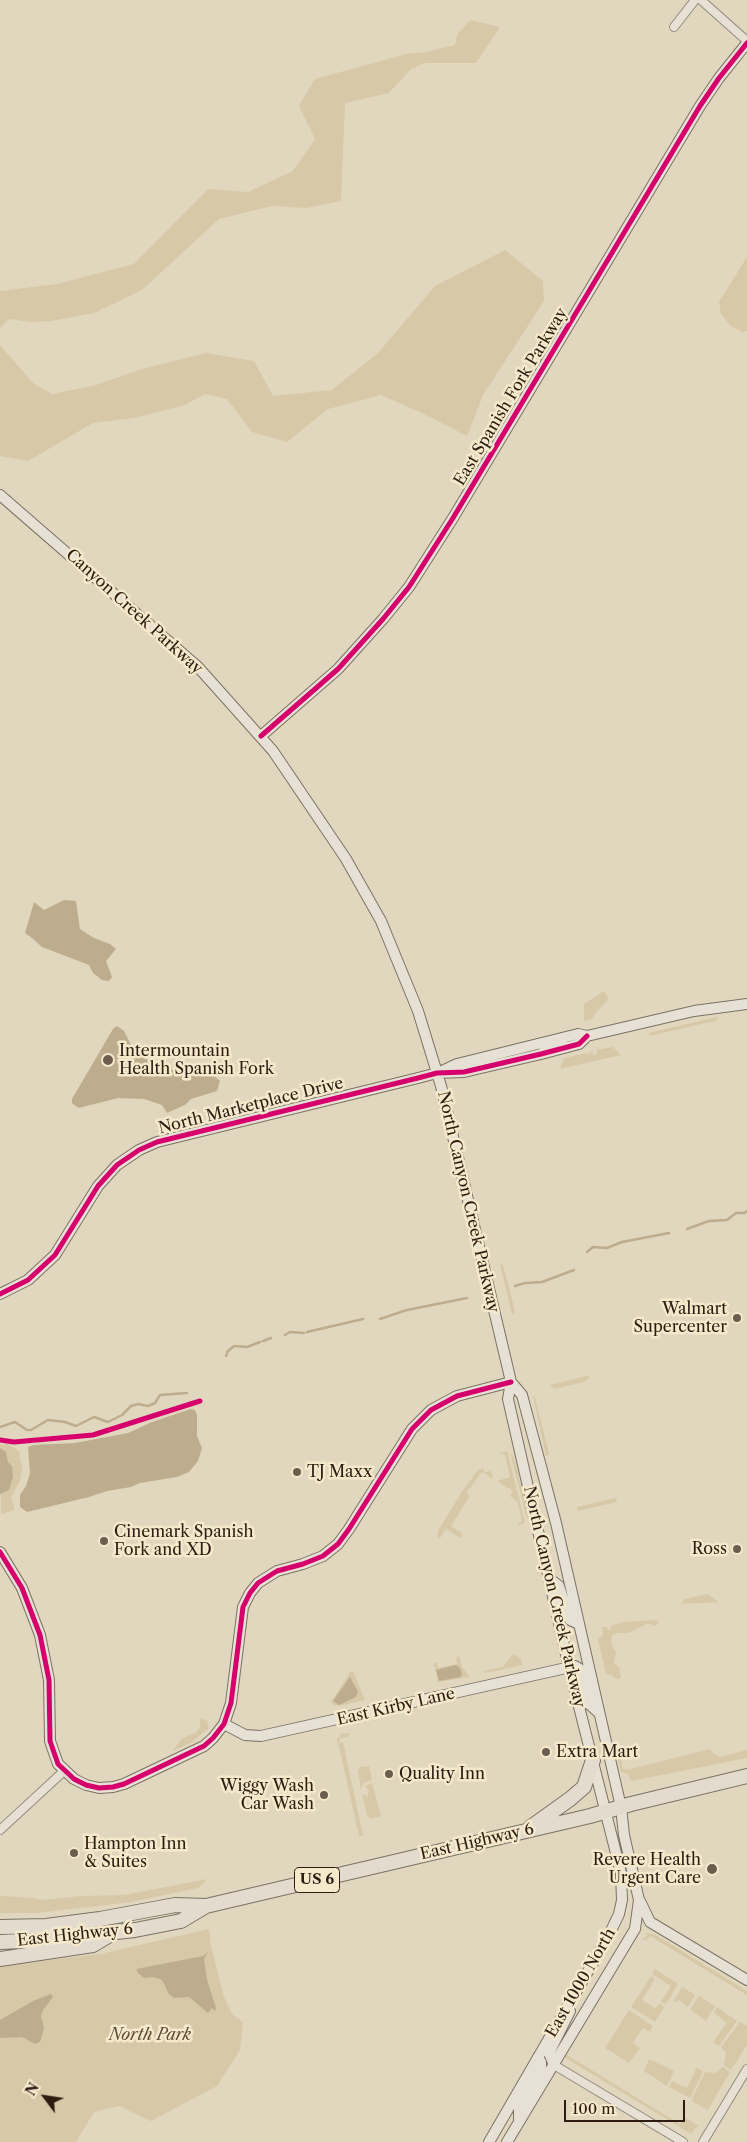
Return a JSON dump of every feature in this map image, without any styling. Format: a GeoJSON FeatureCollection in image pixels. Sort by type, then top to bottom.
{"type":"FeatureCollection","features":[{"type":"Feature","properties":{"kind":"highway"},"geometry":{"type":"LineString","coordinates":[[526,1830],[570,1799],[584,1786],[593,1760]]}},
{"type":"Feature","properties":{"kind":"highway","name":"East Highway 6"},"geometry":{"type":"LineString","coordinates":[[2,1927],[46,1926],[100,1919],[175,1905],[206,1906],[604,1812],[747,1776]]}},
{"type":"Feature","properties":{"kind":"highway","name":"East Highway 6"},"geometry":{"type":"LineString","coordinates":[[0,1942],[113,1933],[181,1921],[206,1906]]}},
{"type":"Feature","properties":{"kind":"highway","name":"US 6"},"geometry":{"type":"LineString","coordinates":[[0,1959],[93,1945],[113,1933]]}},
{"type":"Feature","properties":{"kind":"street"},"geometry":{"type":"LineString","coordinates":[[674,27],[695,0]]}},
{"type":"Feature","properties":{"kind":"street"},"geometry":{"type":"LineString","coordinates":[[701,0],[747,42]]}},
{"type":"Feature","properties":{"kind":"street","name":"East Spanish Fork Parkway"},"geometry":{"type":"LineString","coordinates":[[261,736],[338,670],[383,619],[408,587],[453,518],[700,106],[747,42]]}},
{"type":"Feature","properties":{"kind":"street","name":"Canyon Creek Parkway"},"geometry":{"type":"LineString","coordinates":[[0,495],[184,654],[261,736]]}},
{"type":"Feature","properties":{"kind":"street","name":"North Canyon Creek Parkway"},"geometry":{"type":"LineString","coordinates":[[261,736],[346,859],[381,921],[418,1011],[437,1073],[512,1382],[522,1395],[556,1523],[621,1807]]}},
{"type":"Feature","properties":{"kind":"street","name":"North Marketplace Drive"},"geometry":{"type":"LineString","coordinates":[[0,1294],[28,1280],[41,1270],[63,1244],[105,1176],[139,1150],[157,1142],[437,1073],[457,1064],[534,1044],[578,1034],[587,1036],[694,1011],[747,1004]]}},
{"type":"Feature","properties":{"kind":"street","name":"North Marketplace Drive"},"geometry":{"type":"LineString","coordinates":[[437,1073],[464,1072],[541,1054],[579,1044],[587,1036]]}},
{"type":"Feature","properties":{"kind":"street"},"geometry":{"type":"LineString","coordinates":[[0,1552],[22,1588],[40,1634],[49,1680],[50,1741],[58,1764],[64,1771],[86,1785],[106,1788],[124,1784],[192,1754],[208,1743],[224,1724],[232,1703],[243,1607],[258,1584],[277,1571],[323,1556],[338,1544],[412,1429],[431,1410],[457,1396],[512,1382]]}},
{"type":"Feature","properties":{"kind":"street","name":"North Canyon Creek Parkway"},"geometry":{"type":"LineString","coordinates":[[512,1382],[508,1399],[604,1812]]}},
{"type":"Feature","properties":{"kind":"street"},"geometry":{"type":"LineString","coordinates":[[550,1579],[559,1586],[570,1620],[580,1624]]}},
{"type":"Feature","properties":{"kind":"street"},"geometry":{"type":"LineString","coordinates":[[569,1667],[575,1666],[580,1669],[589,1704],[599,1713]]}},
{"type":"Feature","properties":{"kind":"street","name":"East Kirby Lane"},"geometry":{"type":"LineString","coordinates":[[224,1724],[245,1735],[261,1736],[569,1667]]}},
{"type":"Feature","properties":{"kind":"street"},"geometry":{"type":"LineString","coordinates":[[0,1830],[64,1771]]}},
{"type":"Feature","properties":{"kind":"street","name":"East 1000 North"},"geometry":{"type":"LineString","coordinates":[[506,2142],[635,1929],[639,1900],[624,1835],[621,1807]]}},
{"type":"Feature","properties":{"kind":"street","name":"East 1000 North"},"geometry":{"type":"LineString","coordinates":[[489,2142],[609,1935],[621,1906],[621,1873],[604,1812]]}},
{"type":"Feature","properties":{"kind":"street"},"geometry":{"type":"LineString","coordinates":[[639,1900],[650,1922],[747,1980]]}},
{"type":"Feature","properties":{"kind":"street","name":"East 1000 North"},"geometry":{"type":"LineString","coordinates":[[635,1929],[650,1922]]}},
{"type":"Feature","properties":{"kind":"street"},"geometry":{"type":"LineString","coordinates":[[572,1998],[572,2007],[566,2024],[549,2053],[554,2065],[683,2142]]}},
{"type":"Feature","properties":{"kind":"street"},"geometry":{"type":"LineString","coordinates":[[519,2121],[519,2107],[541,2069],[541,2062],[538,2057]]}},
{"type":"Feature","properties":{"kind":"street"},"geometry":{"type":"LineString","coordinates":[[703,2142],[747,2069]]}},
{"type":"Feature","properties":{"kind":"green space"},"geometry":{"type":"Polygon","coordinates":[[[470,20],[500,27],[476,63],[425,63],[411,69],[389,93],[345,103],[341,201],[307,208],[272,206],[219,219],[142,290],[94,313],[51,321],[31,322],[9,319],[0,328],[0,291],[57,284],[134,264],[208,189],[248,192],[293,171],[315,139],[299,106],[315,79],[406,54],[426,52],[455,45],[457,35],[470,20]]]}},
{"type":"Feature","properties":{"kind":"green space"},"geometry":{"type":"Polygon","coordinates":[[[505,250],[543,281],[544,301],[483,395],[467,436],[381,395],[328,409],[287,442],[252,432],[227,399],[205,394],[185,405],[134,418],[93,423],[28,461],[0,456],[0,345],[33,383],[52,394],[96,385],[142,369],[206,353],[254,361],[273,396],[332,390],[378,353],[435,286],[505,250]]]}},
{"type":"Feature","properties":{"kind":"green space"},"geometry":{"type":"Polygon","coordinates":[[[747,257],[747,331],[743,332],[731,326],[721,314],[719,302],[747,257]]]}},
{"type":"Feature","properties":{"kind":"green space"},"geometry":{"type":"Polygon","coordinates":[[[604,991],[609,999],[592,1019],[584,1021],[584,1004],[604,991]]]}},
{"type":"Feature","properties":{"kind":"green space"},"geometry":{"type":"Polygon","coordinates":[[[717,1017],[718,1020],[650,1036],[649,1033],[717,1017]]]}},
{"type":"Feature","properties":{"kind":"green space"},"geometry":{"type":"Polygon","coordinates":[[[613,1047],[621,1055],[560,1069],[564,1058],[589,1054],[592,1051],[594,1055],[597,1054],[596,1050],[613,1047]]]}},
{"type":"Feature","properties":{"kind":"green space"},"geometry":{"type":"Polygon","coordinates":[[[500,1263],[503,1265],[515,1312],[512,1315],[500,1263]]]}},
{"type":"Feature","properties":{"kind":"green space"},"geometry":{"type":"Polygon","coordinates":[[[587,1376],[590,1377],[584,1382],[554,1389],[550,1385],[587,1376]]]}},
{"type":"Feature","properties":{"kind":"green space"},"geometry":{"type":"Polygon","coordinates":[[[533,1396],[549,1454],[546,1456],[533,1396]]]}},
{"type":"Feature","properties":{"kind":"green space"},"geometry":{"type":"Polygon","coordinates":[[[6,1443],[19,1451],[22,1468],[20,1481],[11,1497],[15,1510],[1,1514],[0,1444],[4,1445],[6,1443]]]}},
{"type":"Feature","properties":{"kind":"green space"},"geometry":{"type":"Polygon","coordinates":[[[507,1451],[524,1519],[524,1523],[518,1525],[517,1523],[522,1522],[518,1502],[510,1496],[513,1491],[497,1481],[510,1477],[505,1454],[498,1454],[507,1451]]]}},
{"type":"Feature","properties":{"kind":"green space"},"geometry":{"type":"Polygon","coordinates":[[[510,1452],[514,1457],[528,1514],[527,1519],[510,1452]]]}},
{"type":"Feature","properties":{"kind":"green space"},"geometry":{"type":"Polygon","coordinates":[[[482,1466],[485,1472],[491,1471],[493,1479],[482,1472],[466,1493],[470,1496],[451,1526],[463,1534],[460,1538],[446,1529],[440,1538],[437,1537],[438,1531],[461,1493],[478,1470],[483,1469],[482,1466]]]}},
{"type":"Feature","properties":{"kind":"green space"},"geometry":{"type":"Polygon","coordinates":[[[616,1498],[617,1502],[578,1511],[577,1507],[616,1498]]]}},
{"type":"Feature","properties":{"kind":"green space"},"geometry":{"type":"Polygon","coordinates":[[[707,1594],[719,1602],[681,1604],[685,1599],[707,1594]]]}},
{"type":"Feature","properties":{"kind":"green space"},"geometry":{"type":"Polygon","coordinates":[[[658,1621],[658,1624],[653,1626],[647,1624],[628,1633],[612,1635],[611,1643],[616,1652],[614,1663],[619,1667],[621,1678],[616,1679],[612,1675],[606,1674],[598,1639],[603,1635],[602,1627],[607,1627],[608,1630],[611,1630],[610,1626],[624,1622],[658,1621]]]}},
{"type":"Feature","properties":{"kind":"green space"},"geometry":{"type":"Polygon","coordinates":[[[513,1654],[521,1659],[522,1665],[485,1673],[484,1671],[503,1667],[513,1654]]]}},
{"type":"Feature","properties":{"kind":"green space"},"geometry":{"type":"Polygon","coordinates":[[[459,1656],[462,1667],[470,1677],[438,1682],[434,1663],[437,1663],[438,1668],[457,1664],[456,1658],[459,1656]]]}},
{"type":"Feature","properties":{"kind":"green space"},"geometry":{"type":"Polygon","coordinates":[[[351,1671],[353,1671],[365,1700],[339,1706],[334,1705],[331,1702],[351,1671]]]}},
{"type":"Feature","properties":{"kind":"green space"},"geometry":{"type":"Polygon","coordinates":[[[200,1718],[208,1721],[209,1728],[192,1742],[173,1751],[181,1739],[197,1732],[200,1727],[200,1718]]]}},
{"type":"Feature","properties":{"kind":"green space"},"geometry":{"type":"Polygon","coordinates":[[[350,1733],[349,1736],[339,1739],[340,1743],[343,1742],[363,1836],[359,1836],[337,1738],[340,1737],[340,1734],[350,1733]]]}},
{"type":"Feature","properties":{"kind":"green space"},"geometry":{"type":"Polygon","coordinates":[[[710,1749],[720,1757],[747,1750],[747,1758],[631,1781],[628,1774],[621,1772],[616,1752],[620,1755],[623,1769],[627,1770],[710,1749]]]}},
{"type":"Feature","properties":{"kind":"green space"},"geometry":{"type":"Polygon","coordinates":[[[369,1766],[372,1780],[363,1783],[361,1790],[358,1771],[360,1767],[369,1766]]]}},
{"type":"Feature","properties":{"kind":"green space"},"geometry":{"type":"Polygon","coordinates":[[[372,1783],[381,1816],[371,1819],[367,1815],[362,1794],[367,1797],[369,1791],[365,1786],[372,1783]]]}},
{"type":"Feature","properties":{"kind":"green space"},"geometry":{"type":"Polygon","coordinates":[[[208,1879],[198,1888],[131,1902],[37,1913],[0,1913],[0,1896],[43,1900],[80,1896],[124,1895],[208,1879]]]}},
{"type":"Feature","properties":{"kind":"green space","name":"North Park"},"geometry":{"type":"Polygon","coordinates":[[[209,1929],[211,1946],[224,1997],[233,2015],[243,2022],[240,2050],[217,2086],[151,2121],[119,2106],[94,2112],[76,2142],[0,2142],[0,1966],[100,1954],[209,1929]]]}},
{"type":"Feature","properties":{"kind":"green space"},"geometry":{"type":"Polygon","coordinates":[[[646,1933],[654,1934],[747,1991],[747,1995],[650,1936],[646,1941],[642,1939],[647,1936],[646,1933]]]}},
{"type":"Feature","properties":{"kind":"green space"},"geometry":{"type":"Polygon","coordinates":[[[655,1969],[678,1984],[666,2004],[661,2002],[671,1986],[652,1974],[655,1969]]]}},
{"type":"Feature","properties":{"kind":"green space"},"geometry":{"type":"Polygon","coordinates":[[[651,1976],[655,1979],[642,2000],[655,2008],[660,2004],[664,2007],[655,2022],[631,2007],[651,1976]]]}},
{"type":"Feature","properties":{"kind":"green space"},"geometry":{"type":"Polygon","coordinates":[[[682,1987],[695,1995],[688,2007],[679,2000],[677,2002],[674,2001],[682,1987]]]}},
{"type":"Feature","properties":{"kind":"green space"},"geometry":{"type":"Polygon","coordinates":[[[699,1996],[715,2006],[706,2021],[690,2009],[699,1996]]]}},
{"type":"Feature","properties":{"kind":"green space"},"geometry":{"type":"Polygon","coordinates":[[[717,2007],[737,2021],[719,2046],[713,2042],[727,2023],[714,2013],[717,2007]]]}},
{"type":"Feature","properties":{"kind":"green space"},"geometry":{"type":"Polygon","coordinates":[[[629,2010],[653,2026],[650,2032],[643,2028],[636,2038],[633,2043],[640,2048],[629,2063],[605,2048],[629,2010]]]}},
{"type":"Feature","properties":{"kind":"green space"},"geometry":{"type":"Polygon","coordinates":[[[740,2022],[747,2026],[747,2045],[731,2070],[724,2065],[726,2053],[721,2047],[740,2022]]]}},
{"type":"Feature","properties":{"kind":"green space"},"geometry":{"type":"Polygon","coordinates":[[[565,2054],[680,2124],[685,2118],[698,2125],[691,2134],[564,2057],[565,2054]]]}},
{"type":"Feature","properties":{"kind":"green space"},"geometry":{"type":"Polygon","coordinates":[[[649,2059],[674,2071],[667,2086],[644,2071],[649,2059]]]}},
{"type":"Feature","properties":{"kind":"green space"},"geometry":{"type":"Polygon","coordinates":[[[697,2067],[703,2072],[690,2098],[669,2087],[672,2081],[687,2088],[697,2067]]]}},
{"type":"Feature","properties":{"kind":"green space"},"geometry":{"type":"Polygon","coordinates":[[[723,2067],[730,2072],[708,2110],[693,2102],[692,2099],[705,2072],[715,2073],[723,2067]]]}},
{"type":"Feature","properties":{"kind":"shaded area"},"geometry":{"type":"Polygon","coordinates":[[[64,900],[76,901],[80,929],[116,949],[106,961],[112,977],[109,981],[102,980],[93,973],[89,965],[42,947],[25,933],[34,902],[44,910],[64,900]]]}},
{"type":"Feature","properties":{"kind":"shaded area"},"geometry":{"type":"Polygon","coordinates":[[[117,1026],[124,1031],[133,1049],[145,1059],[189,1076],[209,1073],[220,1081],[217,1091],[191,1099],[185,1105],[167,1113],[162,1105],[144,1099],[118,1098],[79,1108],[74,1105],[72,1099],[113,1029],[117,1026]]]}},
{"type":"Feature","properties":{"kind":"shaded area"},"geometry":{"type":"Polygon","coordinates":[[[191,1409],[195,1410],[197,1415],[197,1436],[202,1448],[198,1461],[189,1472],[177,1477],[140,1483],[131,1487],[107,1491],[27,1512],[20,1507],[20,1495],[26,1486],[30,1473],[28,1447],[33,1445],[75,1443],[128,1433],[152,1422],[191,1409]]]}},
{"type":"Feature","properties":{"kind":"shaded area"},"geometry":{"type":"Polygon","coordinates":[[[0,1448],[6,1452],[8,1462],[12,1466],[13,1477],[9,1490],[0,1494],[0,1448]]]}},
{"type":"Feature","properties":{"kind":"shaded area"},"geometry":{"type":"Polygon","coordinates":[[[456,1665],[460,1668],[461,1677],[439,1681],[436,1670],[456,1665]]]}},
{"type":"Feature","properties":{"kind":"shaded area"},"geometry":{"type":"Polygon","coordinates":[[[350,1677],[358,1692],[356,1697],[339,1705],[333,1701],[350,1677]]]}},
{"type":"Feature","properties":{"kind":"shaded area"},"geometry":{"type":"Polygon","coordinates":[[[208,1952],[204,1959],[207,1980],[216,2008],[215,2011],[212,2008],[208,2013],[189,1997],[174,1998],[169,1994],[162,1980],[154,1977],[144,1978],[136,1969],[203,1956],[208,1952]]]}},
{"type":"Feature","properties":{"kind":"shaded area"},"geometry":{"type":"Polygon","coordinates":[[[51,1994],[53,1997],[43,2010],[41,2016],[44,2028],[40,2042],[35,2044],[22,2037],[0,2038],[0,2020],[33,2001],[51,1994]]]}},
{"type":"Feature","properties":{"kind":"waterway"},"geometry":{"type":"LineString","coordinates":[[687,1229],[709,1221],[727,1220],[736,1213],[745,1213],[747,1211]]}},
{"type":"Feature","properties":{"kind":"waterway"},"geometry":{"type":"LineString","coordinates":[[587,1252],[593,1247],[607,1248],[622,1242],[669,1233]]}},
{"type":"Feature","properties":{"kind":"waterway"},"geometry":{"type":"LineString","coordinates":[[515,1286],[525,1283],[542,1282],[574,1270]]}},
{"type":"Feature","properties":{"kind":"waterway"},"geometry":{"type":"LineString","coordinates":[[380,1319],[407,1310],[467,1298]]}},
{"type":"Feature","properties":{"kind":"waterway"},"geometry":{"type":"LineString","coordinates":[[307,1332],[363,1319]]}},
{"type":"Feature","properties":{"kind":"waterway"},"geometry":{"type":"LineString","coordinates":[[285,1335],[290,1332],[304,1333]]}},
{"type":"Feature","properties":{"kind":"waterway"},"geometry":{"type":"LineString","coordinates":[[263,1341],[271,1338]]}},
{"type":"Feature","properties":{"kind":"waterway"},"geometry":{"type":"LineString","coordinates":[[227,1352],[234,1346],[247,1347],[260,1342]]}},
{"type":"Feature","properties":{"kind":"waterway"},"geometry":{"type":"LineString","coordinates":[[0,1427],[15,1422],[27,1430],[31,1430],[48,1420],[65,1422],[76,1426],[94,1417],[108,1422],[122,1415],[131,1406],[138,1404],[148,1406],[155,1403],[160,1395],[187,1393]]}},
{"type":"Feature","properties":{"kind":"cycle path"},"geometry":{"type":"LineString","coordinates":[[261,736],[338,669],[409,587],[453,518],[700,106],[719,78],[747,43]]}},
{"type":"Feature","properties":{"kind":"cycle path"},"geometry":{"type":"LineString","coordinates":[[0,1294],[28,1280],[55,1255],[98,1186],[117,1165],[139,1150],[157,1142],[437,1073],[464,1072],[541,1054],[579,1044],[587,1036]]}},
{"type":"Feature","properties":{"kind":"cycle path"},"geometry":{"type":"LineString","coordinates":[[0,1552],[22,1588],[40,1635],[49,1680],[50,1741],[58,1764],[74,1779],[86,1785],[99,1788],[124,1784],[204,1746],[224,1724],[231,1703],[243,1607],[258,1583],[277,1571],[323,1556],[338,1544],[412,1429],[431,1410],[457,1396],[511,1382]]}},
{"type":"Feature","properties":{"kind":"cycle path"},"geometry":{"type":"LineString","coordinates":[[0,1440],[14,1442],[93,1435],[200,1401]]}},
{"type":"Feature","properties":{"kind":"place","name":"Intermountain Health Spanish Fork"},"geometry":{"type":"Point","coordinates":[108,1060]}},
{"type":"Feature","properties":{"kind":"place","name":"Walmart Supercenter"},"geometry":{"type":"Point","coordinates":[737,1318]}},
{"type":"Feature","properties":{"kind":"place","name":"TJ Maxx"},"geometry":{"type":"Point","coordinates":[297,1472]}},
{"type":"Feature","properties":{"kind":"place","name":"Cinemark Spanish Fork and XD"},"geometry":{"type":"Point","coordinates":[104,1541]}},
{"type":"Feature","properties":{"kind":"place","name":"Ross"},"geometry":{"type":"Point","coordinates":[737,1549]}},
{"type":"Feature","properties":{"kind":"place","name":"Extra Mart"},"geometry":{"type":"Point","coordinates":[546,1752]}},
{"type":"Feature","properties":{"kind":"place","name":"Quality Inn"},"geometry":{"type":"Point","coordinates":[389,1774]}},
{"type":"Feature","properties":{"kind":"place","name":"Wiggy Wash Car Wash"},"geometry":{"type":"Point","coordinates":[324,1795]}},
{"type":"Feature","properties":{"kind":"place","name":"Hampton Inn & Suites"},"geometry":{"type":"Point","coordinates":[74,1853]}},
{"type":"Feature","properties":{"kind":"place","name":"Revere Health Urgent Care"},"geometry":{"type":"Point","coordinates":[712,1869]}}]}
